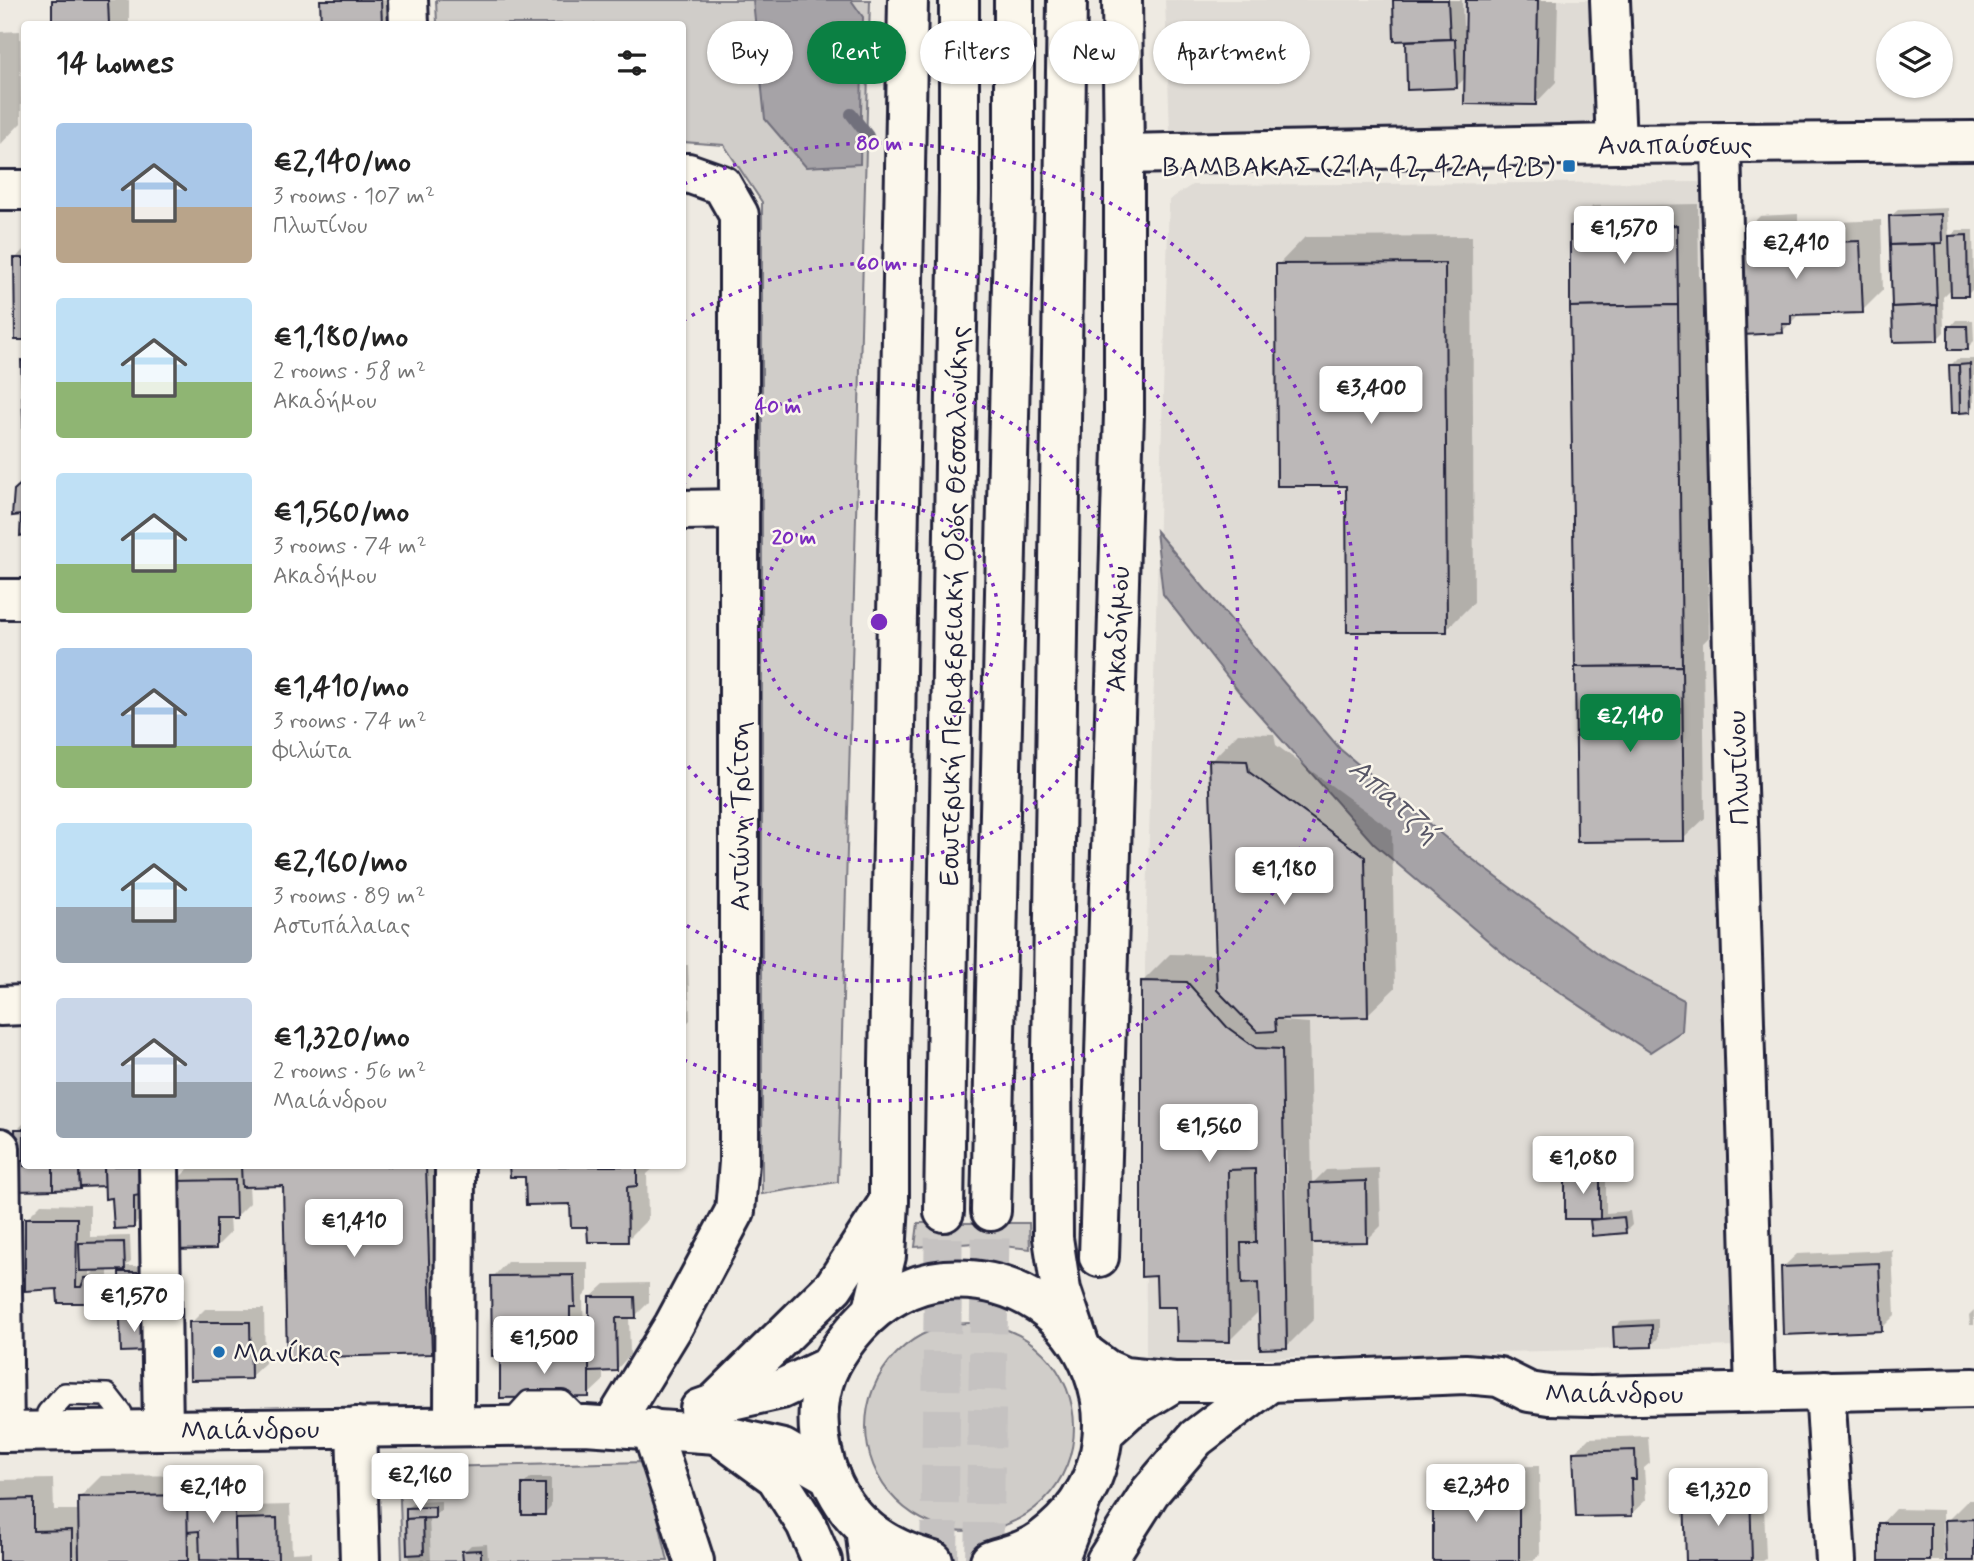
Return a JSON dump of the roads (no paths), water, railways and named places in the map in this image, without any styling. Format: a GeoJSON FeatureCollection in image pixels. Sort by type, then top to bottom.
{"type":"FeatureCollection","features":[{"type":"Feature","properties":{"kind":"main road"},"geometry":{"type":"LineString","coordinates":[[408,0],[409,21]]}},
{"type":"Feature","properties":{"kind":"main road"},"geometry":{"type":"LineString","coordinates":[[873,1310],[886,1256],[889,1202],[889,1063],[908,0]]}},
{"type":"Feature","properties":{"kind":"main road","name":"Εσωτερική Περιφερειακή Οδός Θεσσαλονίκης"},"geometry":{"type":"LineString","coordinates":[[944,1212],[959,191],[959,0]]}},
{"type":"Feature","properties":{"kind":"main road","name":"Εσωτερική Περιφερειακή Οδός Θεσσαλονίκης"},"geometry":{"type":"LineString","coordinates":[[991,1211],[1013,209],[1014,0]]}},
{"type":"Feature","properties":{"kind":"main road"},"geometry":{"type":"LineString","coordinates":[[1067,0],[1052,1055],[1053,1238],[1060,1290],[1082,1348]]}},
{"type":"Feature","properties":{"kind":"main road","name":"Ακαδήμου"},"geometry":{"type":"LineString","coordinates":[[1099,1257],[1124,413],[1122,0]]}},
{"type":"Feature","properties":{"kind":"main road"},"geometry":{"type":"LineString","coordinates":[[1610,0],[1616,144]]}},
{"type":"Feature","properties":{"kind":"main road","name":"Αναπαύσεως"},"geometry":{"type":"LineString","coordinates":[[1124,154],[1616,144],[1974,141]]}},
{"type":"Feature","properties":{"kind":"main road","name":"Πλωτίνου"},"geometry":{"type":"LineString","coordinates":[[1721,144],[1733,668],[1755,1392]]}},
{"type":"Feature","properties":{"kind":"main road","name":"Αντώνη Τρίτση"},"geometry":{"type":"LineString","coordinates":[[606,1421],[674,1325],[735,1211],[739,1162],[739,215],[722,185],[686,173]]}},
{"type":"Feature","properties":{"kind":"main road"},"geometry":{"type":"LineString","coordinates":[[0,190],[21,190]]}},
{"type":"Feature","properties":{"kind":"main road"},"geometry":{"type":"LineString","coordinates":[[686,510],[738,509]]}},
{"type":"Feature","properties":{"kind":"main road"},"geometry":{"type":"LineString","coordinates":[[0,599],[21,599]]}},
{"type":"Feature","properties":{"kind":"main road"},"geometry":{"type":"LineString","coordinates":[[0,1006],[21,1005]]}},
{"type":"Feature","properties":{"kind":"main road"},"geometry":{"type":"LineString","coordinates":[[0,1148],[2,1432]]}},
{"type":"Feature","properties":{"kind":"main road"},"geometry":{"type":"LineString","coordinates":[[159,1169],[163,1430]]}},
{"type":"Feature","properties":{"kind":"main road"},"geometry":{"type":"LineString","coordinates":[[454,1426],[455,1169]]}},
{"type":"Feature","properties":{"kind":"main road"},"geometry":{"type":"LineString","coordinates":[[822,1561],[806,1524],[776,1477],[715,1419],[834,1286],[889,1202]]}},
{"type":"Feature","properties":{"kind":"main road","name":"Μαιάνδρου"},"geometry":{"type":"LineString","coordinates":[[933,1561],[867,1544],[830,1476],[820,1440],[820,1402],[830,1366],[849,1336],[873,1310],[902,1292],[943,1280],[987,1281],[1027,1295],[1056,1315],[1082,1348],[1106,1369],[1124,1377],[1174,1382],[1270,1382],[1465,1374],[1499,1377],[1529,1392],[1549,1395],[1974,1388]]}},
{"type":"Feature","properties":{"kind":"main road","name":"Μαιάνδρου"},"geometry":{"type":"LineString","coordinates":[[990,1561],[1024,1550],[1058,1527],[1083,1495],[1097,1465],[1103,1433],[1101,1393],[1082,1348]]}},
{"type":"Feature","properties":{"kind":"main road","name":"Μαιάνδρου"},"geometry":{"type":"LineString","coordinates":[[715,1419],[830,1366]]}},
{"type":"Feature","properties":{"kind":"main road"},"geometry":{"type":"LineString","coordinates":[[1103,1433],[1128,1410],[1174,1382]]}},
{"type":"Feature","properties":{"kind":"main road"},"geometry":{"type":"LineString","coordinates":[[1106,1561],[1150,1492],[1196,1438],[1270,1382]]}},
{"type":"Feature","properties":{"kind":"main road"},"geometry":{"type":"LineString","coordinates":[[1825,1390],[1836,1561]]}},
{"type":"Feature","properties":{"kind":"main road","name":"Μαιάνδρου"},"geometry":{"type":"LineString","coordinates":[[2,1432],[454,1426],[606,1421],[694,1411],[783,1449],[830,1476]]}},
{"type":"Feature","properties":{"kind":"main road"},"geometry":{"type":"LineString","coordinates":[[606,1421],[694,1561]]}},
{"type":"Feature","properties":{"kind":"main road"},"geometry":{"type":"LineString","coordinates":[[356,1427],[360,1561]]}},
{"type":"Feature","properties":{"kind":"main road"},"geometry":{"type":"LineString","coordinates":[[1058,1561],[1083,1495]]}},
{"type":"Feature","properties":{"kind":"lane"},"geometry":{"type":"LineString","coordinates":[[48,1413],[65,1394],[107,1395],[121,1413]]}},
{"type":"Feature","properties":{"kind":"lane"},"geometry":{"type":"LineString","coordinates":[[518,1413],[529,1402],[562,1402],[606,1421]]}},
{"type":"Feature","properties":{"kind":"water"},"geometry":{"type":"Polygon","coordinates":[[[753,0],[851,0],[863,21],[807,21],[807,84],[862,84],[860,164],[806,167],[765,119],[761,84],[793,84],[793,21],[755,21],[753,0]]]}},
{"type":"Feature","properties":{"kind":"water","name":"Απατζή"},"geometry":{"type":"Polygon","coordinates":[[[1156,531],[1340,749],[1459,849],[1607,960],[1684,1000],[1682,1031],[1650,1052],[1511,960],[1374,844],[1240,693],[1163,594],[1156,531]]]}},
{"type":"Feature","properties":{"kind":"waterway"},"geometry":{"type":"LineString","coordinates":[[851,114],[868,136]]}},
{"type":"Feature","properties":{"kind":"tunnel"},"geometry":{"type":"LineString","coordinates":[[984,1561],[991,1211]]}},
{"type":"Feature","properties":{"kind":"tunnel"},"geometry":{"type":"LineString","coordinates":[[939,1561],[944,1212]]}},
{"type":"Feature","properties":{"kind":"place","name":"ΒΑΜΒΑΚΑΣ (21Α, 42, 42Α, 42Β)"},"geometry":{"type":"Point","coordinates":[1569,166]}},
{"type":"Feature","properties":{"kind":"place","name":"Μανίκας"},"geometry":{"type":"Point","coordinates":[219,1352]}}]}
